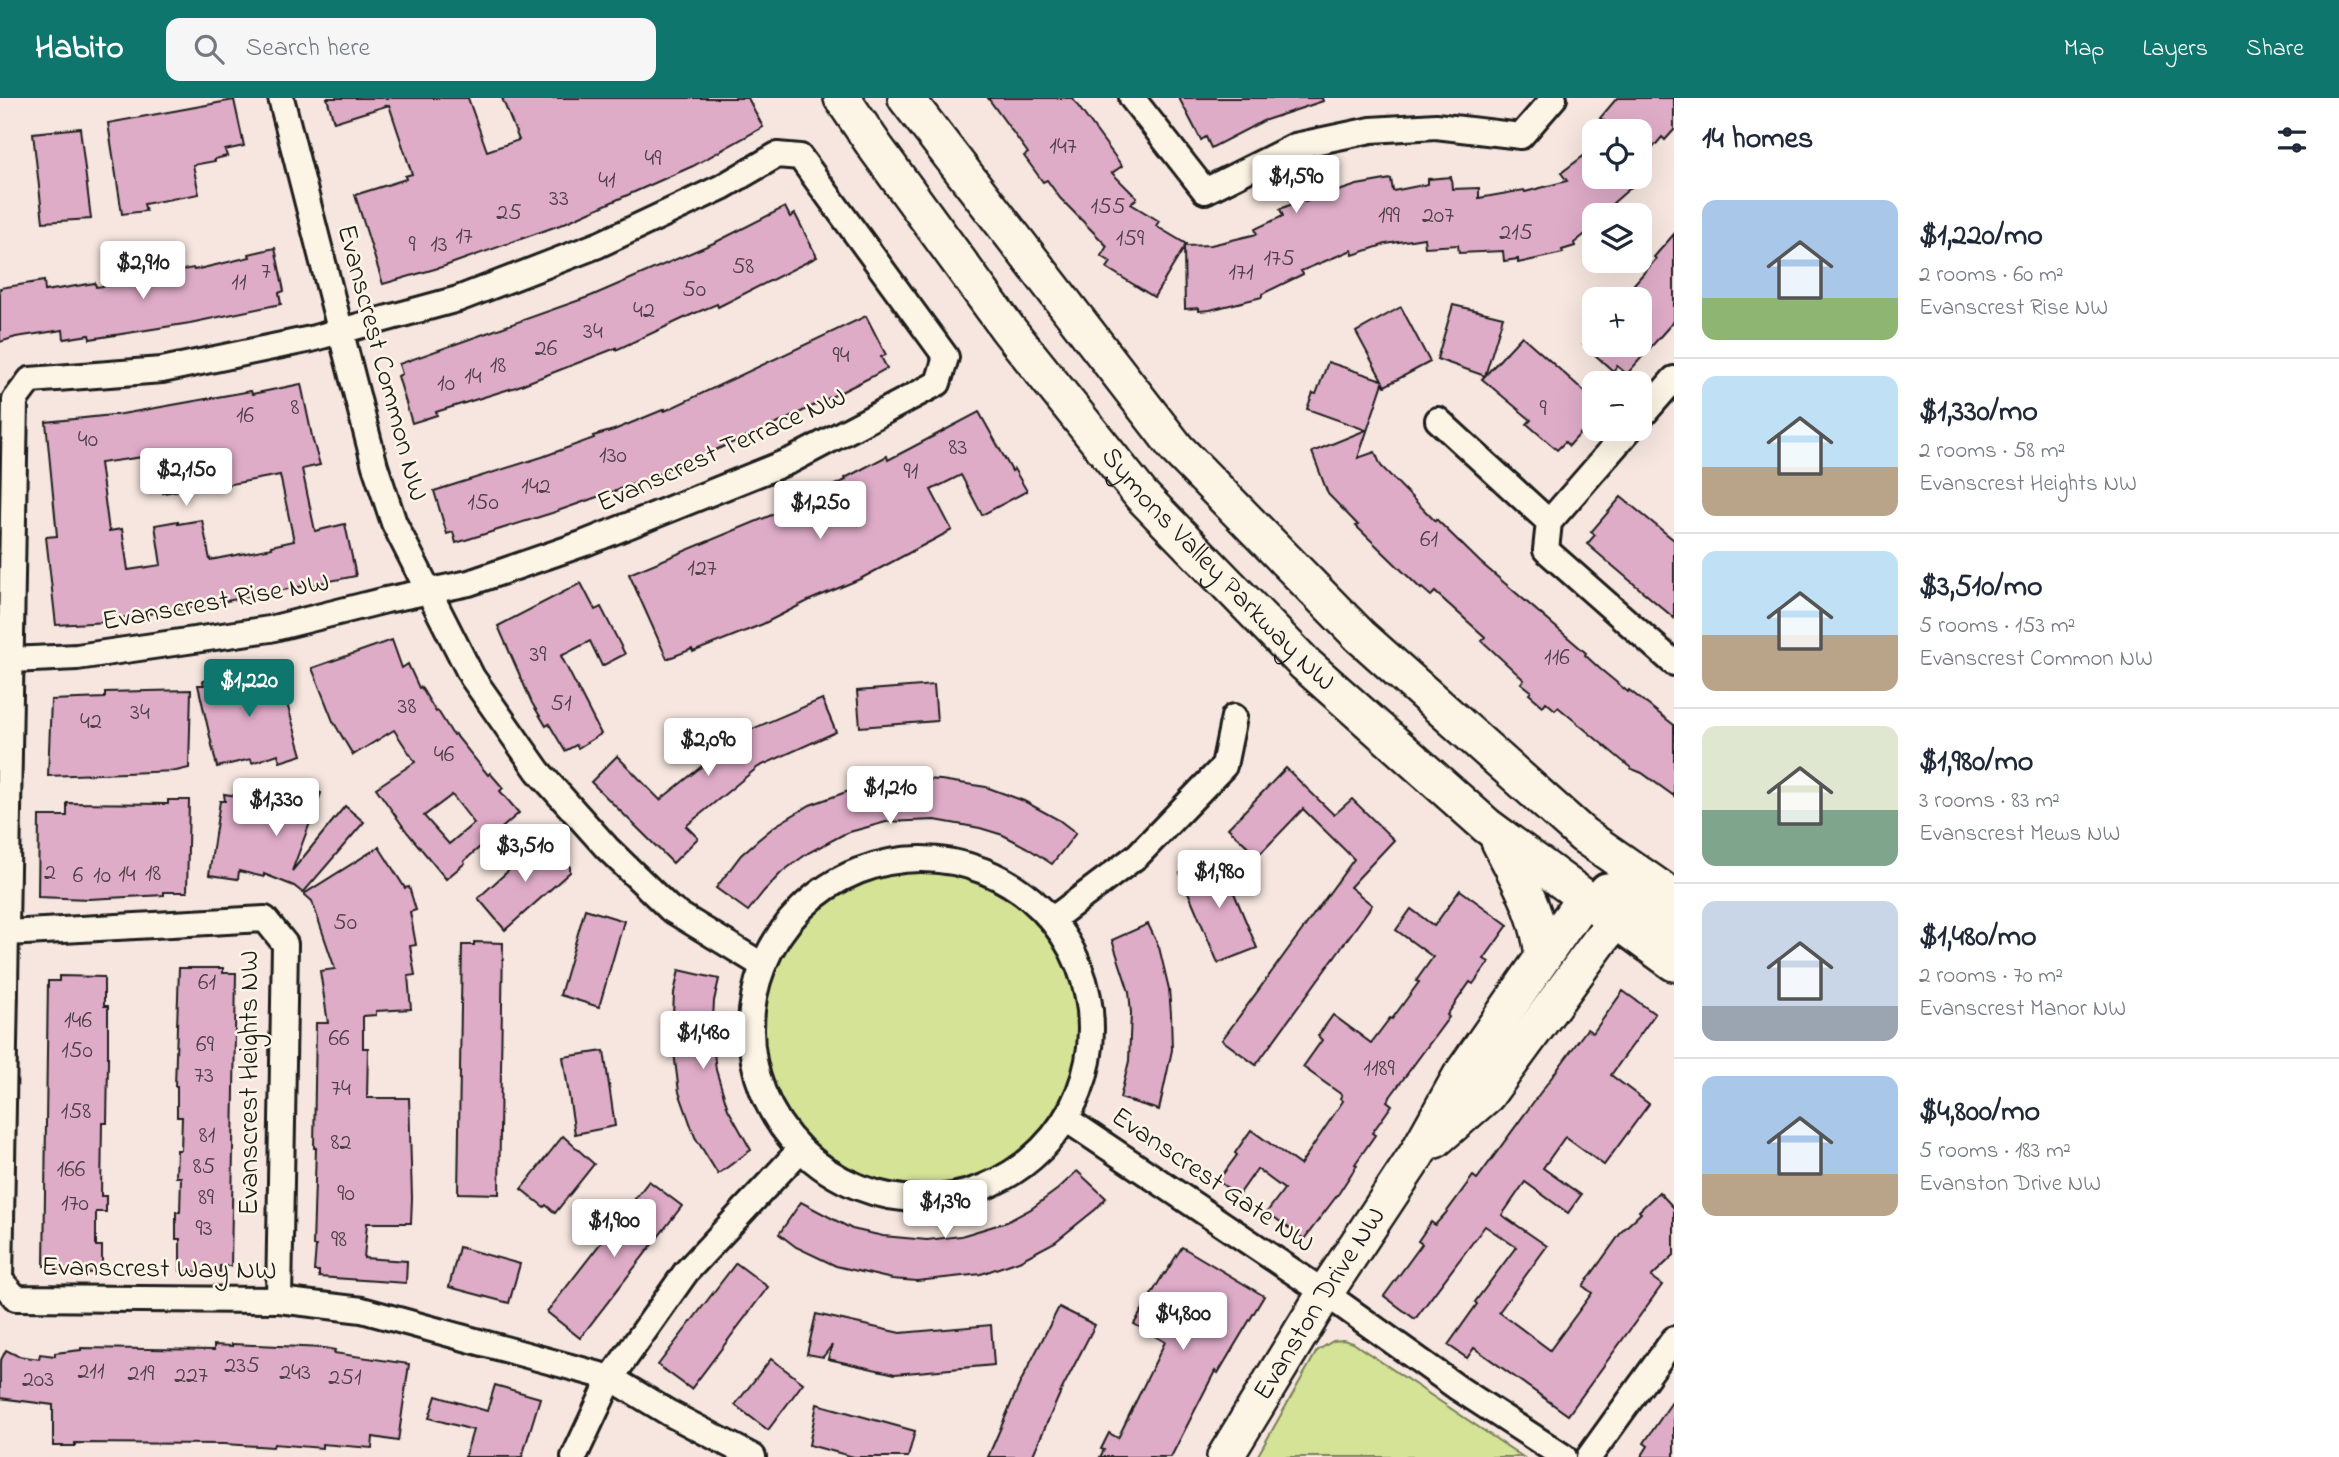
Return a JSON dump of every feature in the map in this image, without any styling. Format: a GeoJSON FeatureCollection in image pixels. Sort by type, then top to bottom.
{"type":"FeatureCollection","features":[{"type":"Feature","properties":{"kind":"main road","name":"Symons Valley Parkway NW"},"geometry":{"type":"LineString","coordinates":[[842,98],[1008,329],[1141,495],[1305,664],[1494,832],[1584,898],[1674,898]]}},
{"type":"Feature","properties":{"kind":"main road","name":"Symons Valley Parkway NW"},"geometry":{"type":"LineString","coordinates":[[906,102],[1177,449],[1360,636],[1583,835],[1674,963]]}},
{"type":"Feature","properties":{"kind":"main road"},"geometry":{"type":"LineString","coordinates":[[1494,832],[1534,912],[1543,956]]}},
{"type":"Feature","properties":{"kind":"main road","name":"Evanston Drive NW"},"geometry":{"type":"LineString","coordinates":[[1225,1457],[1325,1293],[1418,1154],[1460,1077],[1584,898]]}},
{"type":"Feature","properties":{"kind":"main road"},"geometry":{"type":"LineString","coordinates":[[1628,899],[1674,927]]}},
{"type":"Feature","properties":{"kind":"main road","name":"Evanston Drive NW"},"geometry":{"type":"LineString","coordinates":[[1418,1154],[1487,1095],[1628,899]]}},
{"type":"Feature","properties":{"kind":"street","name":"Evanscrest Common NW"},"geometry":{"type":"LineString","coordinates":[[281,98],[367,438],[394,523],[472,677],[538,771],[607,848],[670,909],[762,965]]}},
{"type":"Feature","properties":{"kind":"street"},"geometry":{"type":"LineString","coordinates":[[1132,98],[1205,191],[1295,145],[1371,130],[1436,126],[1521,136],[1554,98]]}},
{"type":"Feature","properties":{"kind":"street","name":"Evanscrest Terrace NW"},"geometry":{"type":"LineString","coordinates":[[339,331],[458,299],[598,245],[722,187],[777,155],[800,157],[946,357],[938,383],[792,460],[585,543],[469,583],[430,592]]}},
{"type":"Feature","properties":{"kind":"street","name":"Evanscrest Way NW"},"geometry":{"type":"LineString","coordinates":[[339,331],[162,370],[30,380],[15,400],[1,1280],[16,1298],[279,1300],[362,1310],[611,1378],[669,1413],[753,1457]]}},
{"type":"Feature","properties":{"kind":"street"},"geometry":{"type":"LineString","coordinates":[[1652,404],[1674,379]]}},
{"type":"Feature","properties":{"kind":"street"},"geometry":{"type":"LineString","coordinates":[[1437,420],[1549,523]]}},
{"type":"Feature","properties":{"kind":"street"},"geometry":{"type":"LineString","coordinates":[[1620,441],[1549,523],[1546,550],[1674,663]]}},
{"type":"Feature","properties":{"kind":"street","name":"Evanscrest Rise NW"},"geometry":{"type":"LineString","coordinates":[[9,660],[76,657],[270,629],[386,600],[430,592]]}},
{"type":"Feature","properties":{"kind":"street"},"geometry":{"type":"LineString","coordinates":[[1052,919],[1138,855],[1224,765],[1234,717]]}},
{"type":"Feature","properties":{"kind":"street"},"geometry":{"type":"LineString","coordinates":[[894,859],[953,860],[964,864],[1008,881],[1052,919],[1080,965],[1092,1017],[1087,1070],[1066,1119],[1039,1153],[1003,1179],[963,1195],[919,1200],[876,1194],[835,1177],[800,1150],[771,1110],[754,1063],[751,1014],[762,965],[793,915],[838,878],[894,859]]}},
{"type":"Feature","properties":{"kind":"street","name":"Evanscrest Heights NW"},"geometry":{"type":"LineString","coordinates":[[7,933],[265,919],[285,944],[279,1300]]}},
{"type":"Feature","properties":{"kind":"street","name":"Evanscrest Gate NW"},"geometry":{"type":"LineString","coordinates":[[1066,1119],[1325,1293],[1458,1388],[1564,1457]]}},
{"type":"Feature","properties":{"kind":"street"},"geometry":{"type":"LineString","coordinates":[[574,1457],[611,1378],[685,1272],[800,1150]]}},
{"type":"Feature","properties":{"kind":"street"},"geometry":{"type":"LineString","coordinates":[[1589,1457],[1674,1339]]}},
{"type":"Feature","properties":{"kind":"green space"},"geometry":{"type":"Polygon","coordinates":[[[921,871],[952,874],[982,883],[1022,907],[1044,929],[1068,969],[1077,999],[1080,1030],[1077,1061],[1068,1091],[1044,1131],[1022,1153],[982,1177],[952,1186],[921,1189],[890,1186],[860,1177],[820,1153],[798,1131],[774,1091],[765,1061],[762,1030],[765,999],[774,969],[798,929],[820,907],[860,883],[890,874],[921,871]]]}},
{"type":"Feature","properties":{"kind":"green space"},"geometry":{"type":"Polygon","coordinates":[[[1333,1341],[1353,1343],[1523,1457],[1257,1457],[1317,1351],[1333,1341]]]}},
{"type":"Feature","properties":{"kind":"building"},"geometry":{"type":"Polygon","coordinates":[[[327,98],[468,98],[487,151],[519,140],[502,98],[748,98],[763,127],[693,166],[560,225],[445,266],[383,284],[355,195],[406,179],[405,176],[412,174],[389,105],[334,122],[327,98]]]}},
{"type":"Feature","properties":{"kind":"building"},"geometry":{"type":"Polygon","coordinates":[[[988,98],[1072,98],[1122,166],[1112,173],[1137,198],[1131,204],[1159,221],[1156,226],[1186,244],[1185,246],[1211,245],[1257,234],[1255,229],[1283,216],[1280,209],[1304,199],[1305,202],[1357,185],[1391,179],[1393,191],[1428,184],[1428,179],[1451,177],[1452,189],[1479,188],[1479,198],[1524,190],[1525,192],[1567,181],[1561,173],[1582,157],[1582,189],[1629,189],[1613,203],[1582,203],[1582,237],[1574,243],[1575,246],[1562,250],[1563,253],[1518,263],[1518,259],[1504,261],[1503,251],[1459,253],[1458,245],[1425,247],[1424,238],[1386,244],[1353,255],[1352,250],[1301,271],[1303,274],[1262,294],[1262,297],[1199,311],[1199,308],[1185,309],[1184,248],[1154,297],[1107,268],[1111,262],[1101,256],[1107,246],[1060,198],[1047,180],[1043,182],[1024,156],[1028,153],[988,98]]]}},
{"type":"Feature","properties":{"kind":"building"},"geometry":{"type":"Polygon","coordinates":[[[1179,98],[1322,98],[1323,101],[1263,121],[1211,148],[1206,137],[1201,140],[1179,98]]]}},
{"type":"Feature","properties":{"kind":"building"},"geometry":{"type":"Polygon","coordinates":[[[1617,98],[1674,98],[1674,130],[1665,140],[1662,137],[1652,149],[1652,119],[1600,118],[1617,98]]]}},
{"type":"Feature","properties":{"kind":"building"},"geometry":{"type":"Polygon","coordinates":[[[234,100],[244,146],[225,150],[227,156],[215,161],[193,165],[199,194],[144,204],[146,211],[122,214],[108,123],[234,100]]]}},
{"type":"Feature","properties":{"kind":"building"},"geometry":{"type":"Polygon","coordinates":[[[80,128],[91,219],[43,222],[33,133],[80,128]]]}},
{"type":"Feature","properties":{"kind":"building"},"geometry":{"type":"Polygon","coordinates":[[[785,207],[790,217],[795,214],[817,257],[718,307],[717,304],[693,314],[616,350],[516,387],[436,412],[437,415],[412,423],[398,376],[402,374],[399,364],[591,296],[716,242],[785,207]]]}},
{"type":"Feature","properties":{"kind":"building"},"geometry":{"type":"Polygon","coordinates":[[[1674,234],[1674,321],[1652,346],[1652,287],[1632,287],[1644,273],[1652,273],[1652,264],[1656,259],[1654,257],[1674,234]]]}},
{"type":"Feature","properties":{"kind":"building"},"geometry":{"type":"Polygon","coordinates":[[[275,248],[284,291],[279,293],[281,304],[190,323],[90,339],[89,335],[64,339],[63,330],[0,342],[0,288],[44,281],[45,291],[95,283],[96,287],[112,285],[172,275],[172,272],[194,270],[250,257],[249,254],[275,248]]]}},
{"type":"Feature","properties":{"kind":"building"},"geometry":{"type":"Polygon","coordinates":[[[1453,305],[1503,317],[1485,376],[1437,359],[1453,305]]]}},
{"type":"Feature","properties":{"kind":"building"},"geometry":{"type":"Polygon","coordinates":[[[1401,307],[1430,362],[1385,386],[1383,383],[1358,458],[1375,452],[1381,466],[1435,521],[1436,519],[1480,562],[1586,653],[1599,668],[1674,725],[1674,796],[1632,769],[1558,707],[1555,710],[1546,702],[1543,706],[1529,694],[1531,691],[1521,683],[1524,680],[1482,641],[1485,637],[1435,592],[1431,596],[1421,589],[1356,526],[1358,525],[1328,494],[1312,452],[1366,430],[1307,409],[1313,393],[1316,394],[1328,362],[1382,380],[1356,332],[1401,307]]]}},
{"type":"Feature","properties":{"kind":"building"},"geometry":{"type":"Polygon","coordinates":[[[866,316],[886,355],[881,357],[887,368],[869,378],[781,422],[645,480],[456,543],[453,532],[447,534],[434,491],[542,457],[665,411],[866,316]]]}},
{"type":"Feature","properties":{"kind":"building"},"geometry":{"type":"Polygon","coordinates":[[[1522,336],[1582,389],[1582,431],[1569,446],[1565,442],[1557,450],[1527,424],[1531,420],[1482,379],[1522,336]]]}},
{"type":"Feature","properties":{"kind":"building"},"geometry":{"type":"Polygon","coordinates":[[[1597,357],[1642,357],[1630,371],[1623,371],[1617,366],[1613,371],[1597,357]]]}},
{"type":"Feature","properties":{"kind":"building"},"geometry":{"type":"Polygon","coordinates":[[[301,384],[320,465],[302,469],[315,531],[345,524],[356,576],[107,622],[56,625],[46,537],[57,536],[46,422],[122,414],[251,391],[252,394],[301,384]],[[157,455],[100,463],[109,531],[122,529],[128,570],[161,565],[155,525],[202,520],[210,560],[294,541],[280,475],[163,493],[157,455]]]}},
{"type":"Feature","properties":{"kind":"building"},"geometry":{"type":"Polygon","coordinates":[[[979,412],[1012,471],[1014,469],[1027,491],[982,515],[961,475],[931,490],[952,530],[860,579],[763,624],[693,652],[692,649],[667,659],[629,574],[779,512],[778,510],[846,480],[845,478],[887,456],[888,460],[979,412]]]}},
{"type":"Feature","properties":{"kind":"building"},"geometry":{"type":"Polygon","coordinates":[[[1621,497],[1674,540],[1674,618],[1587,544],[1595,535],[1591,532],[1621,497]]]}},
{"type":"Feature","properties":{"kind":"building"},"geometry":{"type":"Polygon","coordinates":[[[581,583],[595,610],[601,607],[625,654],[602,666],[590,641],[561,656],[601,734],[578,748],[576,745],[565,751],[549,724],[546,726],[532,703],[498,626],[581,583]]]}},
{"type":"Feature","properties":{"kind":"building"},"geometry":{"type":"Polygon","coordinates":[[[392,640],[402,668],[408,664],[419,688],[421,687],[453,735],[455,734],[488,775],[490,773],[503,788],[500,791],[519,813],[446,879],[407,832],[376,788],[415,762],[394,730],[353,755],[333,721],[312,668],[392,640]],[[452,795],[424,816],[449,844],[474,823],[452,795]]]}},
{"type":"Feature","properties":{"kind":"building"},"geometry":{"type":"Polygon","coordinates":[[[272,669],[276,681],[280,680],[302,755],[280,762],[278,754],[252,763],[251,759],[217,767],[198,685],[204,685],[203,681],[224,676],[225,679],[248,672],[249,676],[272,669]]]}},
{"type":"Feature","properties":{"kind":"building"},"geometry":{"type":"Polygon","coordinates":[[[934,685],[937,721],[860,727],[857,691],[934,685]]]}},
{"type":"Feature","properties":{"kind":"building"},"geometry":{"type":"Polygon","coordinates":[[[191,690],[189,768],[176,771],[48,776],[51,700],[105,698],[105,692],[191,690]]]}},
{"type":"Feature","properties":{"kind":"building"},"geometry":{"type":"Polygon","coordinates":[[[822,699],[836,732],[758,767],[686,826],[698,838],[673,863],[591,782],[617,756],[660,800],[743,733],[822,699]]]}},
{"type":"Feature","properties":{"kind":"building"},"geometry":{"type":"Polygon","coordinates":[[[1286,768],[1334,815],[1352,799],[1394,840],[1350,887],[1372,905],[1256,1065],[1222,1040],[1354,859],[1303,809],[1258,856],[1228,828],[1286,768]]]}},
{"type":"Feature","properties":{"kind":"building"},"geometry":{"type":"Polygon","coordinates":[[[922,779],[986,787],[1024,801],[1059,820],[1076,833],[1052,864],[1003,835],[980,828],[935,820],[886,822],[846,833],[808,853],[782,872],[748,911],[716,888],[741,855],[775,826],[810,805],[860,787],[866,801],[865,786],[922,779]]]}},
{"type":"Feature","properties":{"kind":"building"},"geometry":{"type":"Polygon","coordinates":[[[301,785],[321,793],[292,871],[345,806],[364,822],[303,893],[294,886],[264,874],[264,877],[239,871],[238,879],[209,875],[220,801],[225,801],[224,794],[264,800],[262,792],[295,800],[301,785]]]}},
{"type":"Feature","properties":{"kind":"building"},"geometry":{"type":"Polygon","coordinates":[[[168,800],[189,800],[187,892],[89,899],[38,897],[39,816],[67,816],[67,803],[168,804],[168,800]]]}},
{"type":"Feature","properties":{"kind":"building"},"geometry":{"type":"Polygon","coordinates":[[[545,838],[570,866],[570,872],[505,930],[478,898],[545,838]]]}},
{"type":"Feature","properties":{"kind":"building"},"geometry":{"type":"Polygon","coordinates":[[[379,847],[405,888],[409,887],[416,910],[410,912],[416,945],[410,946],[415,975],[408,976],[411,1009],[376,1011],[376,1015],[363,1016],[363,1048],[368,1048],[367,1098],[409,1098],[412,1198],[411,1223],[367,1223],[364,1258],[407,1261],[406,1283],[319,1277],[319,1271],[314,1271],[316,1023],[328,1023],[320,971],[335,969],[312,901],[304,894],[379,847]]]}},
{"type":"Feature","properties":{"kind":"building"},"geometry":{"type":"Polygon","coordinates":[[[1219,857],[1257,948],[1218,963],[1180,873],[1219,857]]]}},
{"type":"Feature","properties":{"kind":"building"},"geometry":{"type":"Polygon","coordinates":[[[1460,890],[1508,925],[1484,959],[1489,962],[1473,984],[1470,982],[1447,1015],[1449,1017],[1387,1101],[1392,1105],[1372,1133],[1375,1135],[1355,1164],[1357,1165],[1304,1239],[1267,1212],[1284,1189],[1257,1169],[1238,1196],[1218,1181],[1251,1130],[1300,1165],[1343,1101],[1340,1098],[1342,1095],[1303,1067],[1322,1040],[1318,1036],[1333,1015],[1371,1043],[1419,982],[1416,981],[1433,957],[1396,930],[1411,909],[1434,926],[1460,890]]]}},
{"type":"Feature","properties":{"kind":"building"},"geometry":{"type":"Polygon","coordinates":[[[585,909],[624,921],[599,1007],[560,995],[585,909]]]}},
{"type":"Feature","properties":{"kind":"building"},"geometry":{"type":"Polygon","coordinates":[[[1148,924],[1159,947],[1169,989],[1171,1014],[1172,1050],[1159,1110],[1120,1098],[1129,1061],[1131,1013],[1129,992],[1112,940],[1148,924]]]}},
{"type":"Feature","properties":{"kind":"building"},"geometry":{"type":"Polygon","coordinates":[[[474,942],[503,943],[499,1194],[458,1193],[462,945],[474,945],[474,942]]]}},
{"type":"Feature","properties":{"kind":"building"},"geometry":{"type":"Polygon","coordinates":[[[179,968],[223,968],[223,973],[236,973],[231,1266],[220,1266],[220,1272],[180,1271],[180,1239],[176,1239],[176,1212],[180,1212],[181,1177],[176,1177],[177,1150],[181,1150],[182,1117],[177,1117],[175,1086],[179,968]]]}},
{"type":"Feature","properties":{"kind":"building"},"geometry":{"type":"Polygon","coordinates":[[[679,970],[719,979],[714,1001],[712,1035],[716,1070],[728,1109],[751,1150],[718,1174],[695,1137],[679,1092],[672,1037],[674,993],[679,970]]]}},
{"type":"Feature","properties":{"kind":"building"},"geometry":{"type":"Polygon","coordinates":[[[59,976],[104,977],[104,1006],[108,1006],[108,1062],[107,1123],[102,1123],[101,1196],[106,1196],[106,1212],[96,1212],[96,1246],[102,1246],[102,1273],[56,1272],[56,1266],[44,1266],[48,981],[59,981],[59,976]]]}},
{"type":"Feature","properties":{"kind":"building"},"geometry":{"type":"Polygon","coordinates":[[[1623,991],[1655,1014],[1611,1075],[1649,1104],[1604,1165],[1565,1137],[1543,1168],[1581,1195],[1568,1213],[1525,1182],[1502,1215],[1547,1246],[1499,1312],[1550,1350],[1592,1293],[1583,1286],[1623,1230],[1641,1213],[1639,1211],[1659,1192],[1674,1208],[1674,1255],[1651,1277],[1662,1285],[1568,1415],[1474,1348],[1467,1358],[1448,1345],[1477,1304],[1475,1302],[1516,1247],[1485,1226],[1415,1319],[1384,1296],[1422,1244],[1418,1241],[1431,1222],[1435,1225],[1473,1176],[1477,1179],[1587,1029],[1593,1033],[1623,991]]]}},
{"type":"Feature","properties":{"kind":"building"},"geometry":{"type":"Polygon","coordinates":[[[604,1051],[615,1126],[575,1134],[563,1057],[604,1051]]]}},
{"type":"Feature","properties":{"kind":"building"},"geometry":{"type":"Polygon","coordinates":[[[563,1136],[594,1164],[555,1213],[521,1189],[563,1136]]]}},
{"type":"Feature","properties":{"kind":"building"},"geometry":{"type":"Polygon","coordinates":[[[1077,1171],[1106,1198],[1096,1209],[1055,1242],[1019,1261],[981,1274],[917,1281],[892,1279],[836,1266],[796,1247],[779,1234],[801,1202],[852,1229],[883,1236],[927,1240],[961,1236],[1007,1222],[1031,1209],[1077,1171]]]}},
{"type":"Feature","properties":{"kind":"building"},"geometry":{"type":"Polygon","coordinates":[[[649,1181],[682,1206],[580,1338],[547,1312],[649,1181]]]}},
{"type":"Feature","properties":{"kind":"building"},"geometry":{"type":"Polygon","coordinates":[[[459,1247],[520,1264],[509,1303],[449,1287],[459,1247]]]}},
{"type":"Feature","properties":{"kind":"building"},"geometry":{"type":"Polygon","coordinates":[[[1182,1247],[1264,1296],[1218,1373],[1215,1371],[1171,1457],[1100,1457],[1109,1433],[1118,1438],[1165,1342],[1134,1324],[1182,1247]]]}},
{"type":"Feature","properties":{"kind":"building"},"geometry":{"type":"Polygon","coordinates":[[[736,1263],[768,1287],[691,1389],[658,1365],[736,1263]]]}},
{"type":"Feature","properties":{"kind":"building"},"geometry":{"type":"Polygon","coordinates":[[[1059,1307],[1095,1325],[1062,1389],[1032,1457],[988,1457],[1020,1383],[1059,1307]]]}},
{"type":"Feature","properties":{"kind":"building"},"geometry":{"type":"Polygon","coordinates":[[[816,1314],[900,1333],[991,1325],[994,1365],[895,1374],[828,1359],[832,1345],[823,1357],[807,1354],[816,1314]]]}},
{"type":"Feature","properties":{"kind":"building"},"geometry":{"type":"Polygon","coordinates":[[[214,1345],[324,1348],[335,1350],[334,1353],[409,1364],[398,1441],[373,1437],[372,1448],[322,1444],[322,1448],[274,1444],[273,1447],[75,1443],[75,1446],[53,1446],[53,1405],[0,1398],[0,1362],[6,1350],[18,1356],[39,1359],[40,1354],[55,1356],[55,1353],[81,1348],[214,1350],[214,1345]]]}},
{"type":"Feature","properties":{"kind":"building"},"geometry":{"type":"Polygon","coordinates":[[[771,1359],[803,1383],[768,1430],[735,1405],[771,1359]]]}},
{"type":"Feature","properties":{"kind":"building"},"geometry":{"type":"Polygon","coordinates":[[[495,1385],[540,1398],[522,1457],[465,1457],[473,1430],[429,1418],[436,1396],[487,1411],[495,1385]]]}},
{"type":"Feature","properties":{"kind":"building"},"geometry":{"type":"Polygon","coordinates":[[[1674,1399],[1674,1457],[1641,1457],[1648,1446],[1644,1443],[1674,1399]]]}},
{"type":"Feature","properties":{"kind":"building"},"geometry":{"type":"Polygon","coordinates":[[[817,1404],[915,1431],[908,1457],[854,1457],[809,1445],[817,1404]]]}}]}
